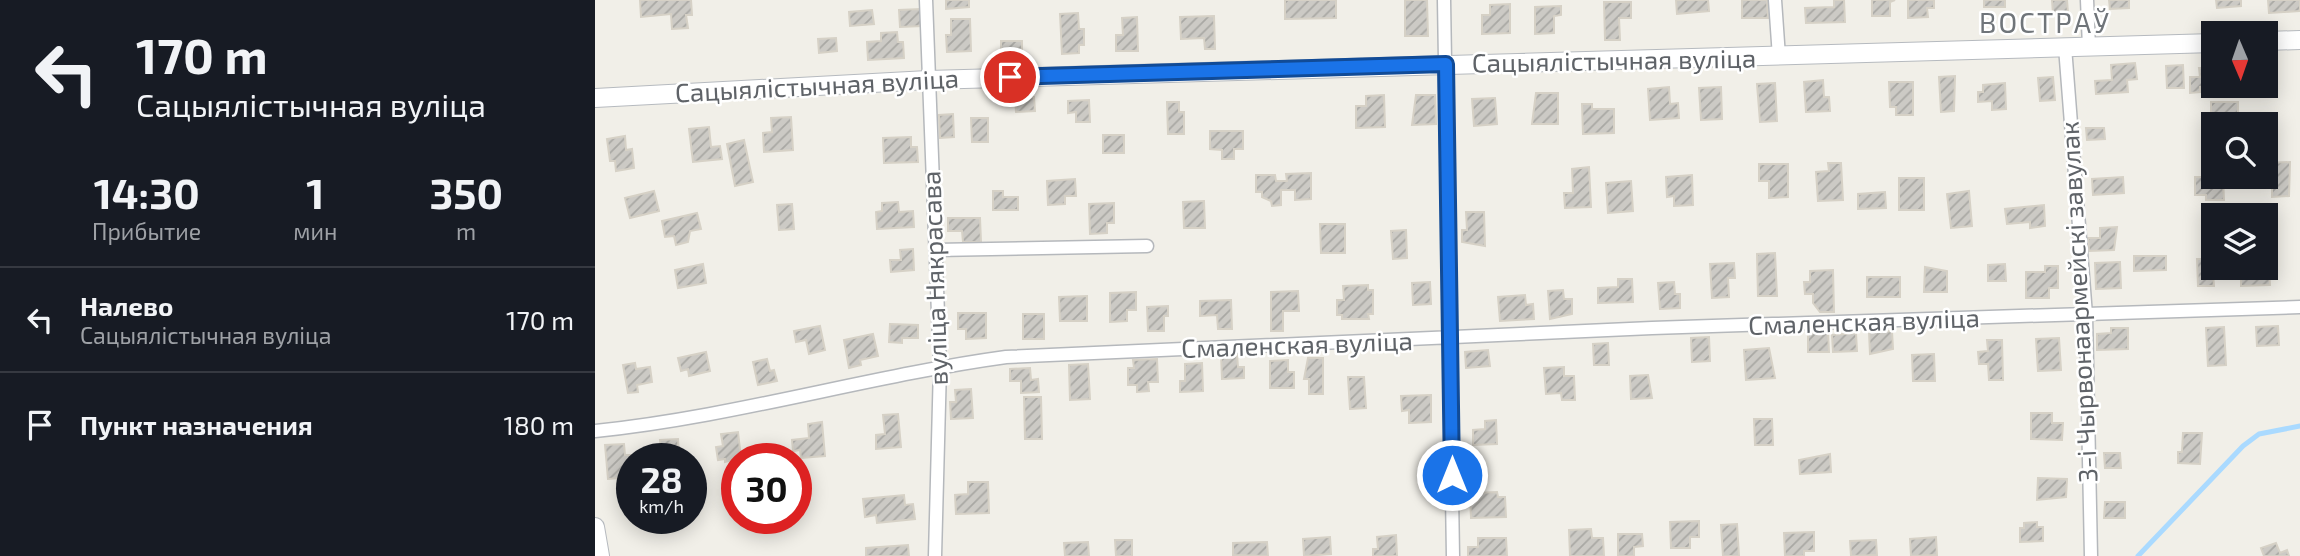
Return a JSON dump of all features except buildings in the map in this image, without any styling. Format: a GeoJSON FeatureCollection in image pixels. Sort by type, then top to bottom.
{"type":"FeatureCollection","features":[{"type":"Feature","properties":{"kind":"main road"},"geometry":{"type":"LineString","coordinates":[[2279,41],[2300,40]]}},
{"type":"Feature","properties":{"kind":"main road","name":"Сацыялістычная вуліца"},"geometry":{"type":"LineString","coordinates":[[595,98],[928,80],[2201,43]]}},
{"type":"Feature","properties":{"kind":"main road"},"geometry":{"type":"LineString","coordinates":[[595,527],[600,556]]}},
{"type":"Feature","properties":{"kind":"street","name":"вуліца Някрасава"},"geometry":{"type":"LineString","coordinates":[[926,0],[940,366],[935,556]]}},
{"type":"Feature","properties":{"kind":"street"},"geometry":{"type":"LineString","coordinates":[[1444,0],[1452,339],[1453,556]]}},
{"type":"Feature","properties":{"kind":"street"},"geometry":{"type":"LineString","coordinates":[[1775,0],[1779,57]]}},
{"type":"Feature","properties":{"kind":"street"},"geometry":{"type":"LineString","coordinates":[[2087,0],[2089,47]]}},
{"type":"Feature","properties":{"kind":"street","name":"3-і Чырвонаармейскі завулак"},"geometry":{"type":"LineString","coordinates":[[2065,47],[2086,315],[2091,556]]}},
{"type":"Feature","properties":{"kind":"street"},"geometry":{"type":"LineString","coordinates":[[936,250],[1147,246]]}},
{"type":"Feature","properties":{"kind":"street","name":"Смаленская вуліца"},"geometry":{"type":"LineString","coordinates":[[595,431],[666,423],[940,366],[1006,357],[1652,328],[2300,307]]}},
{"type":"Feature","properties":{"kind":"waterway"},"geometry":{"type":"LineString","coordinates":[[2138,556],[2243,446],[2259,434],[2300,426]]}},
{"type":"Feature","properties":{"kind":"district","name":"ВОСТРАЎ"},"geometry":{"type":"Point","coordinates":[2045,23]}},
{"type":"Feature","properties":{"kind":"route"},"geometry":{"type":"LineString","coordinates":[[1010,77],[1446,64],[1452,475]]}}]}
